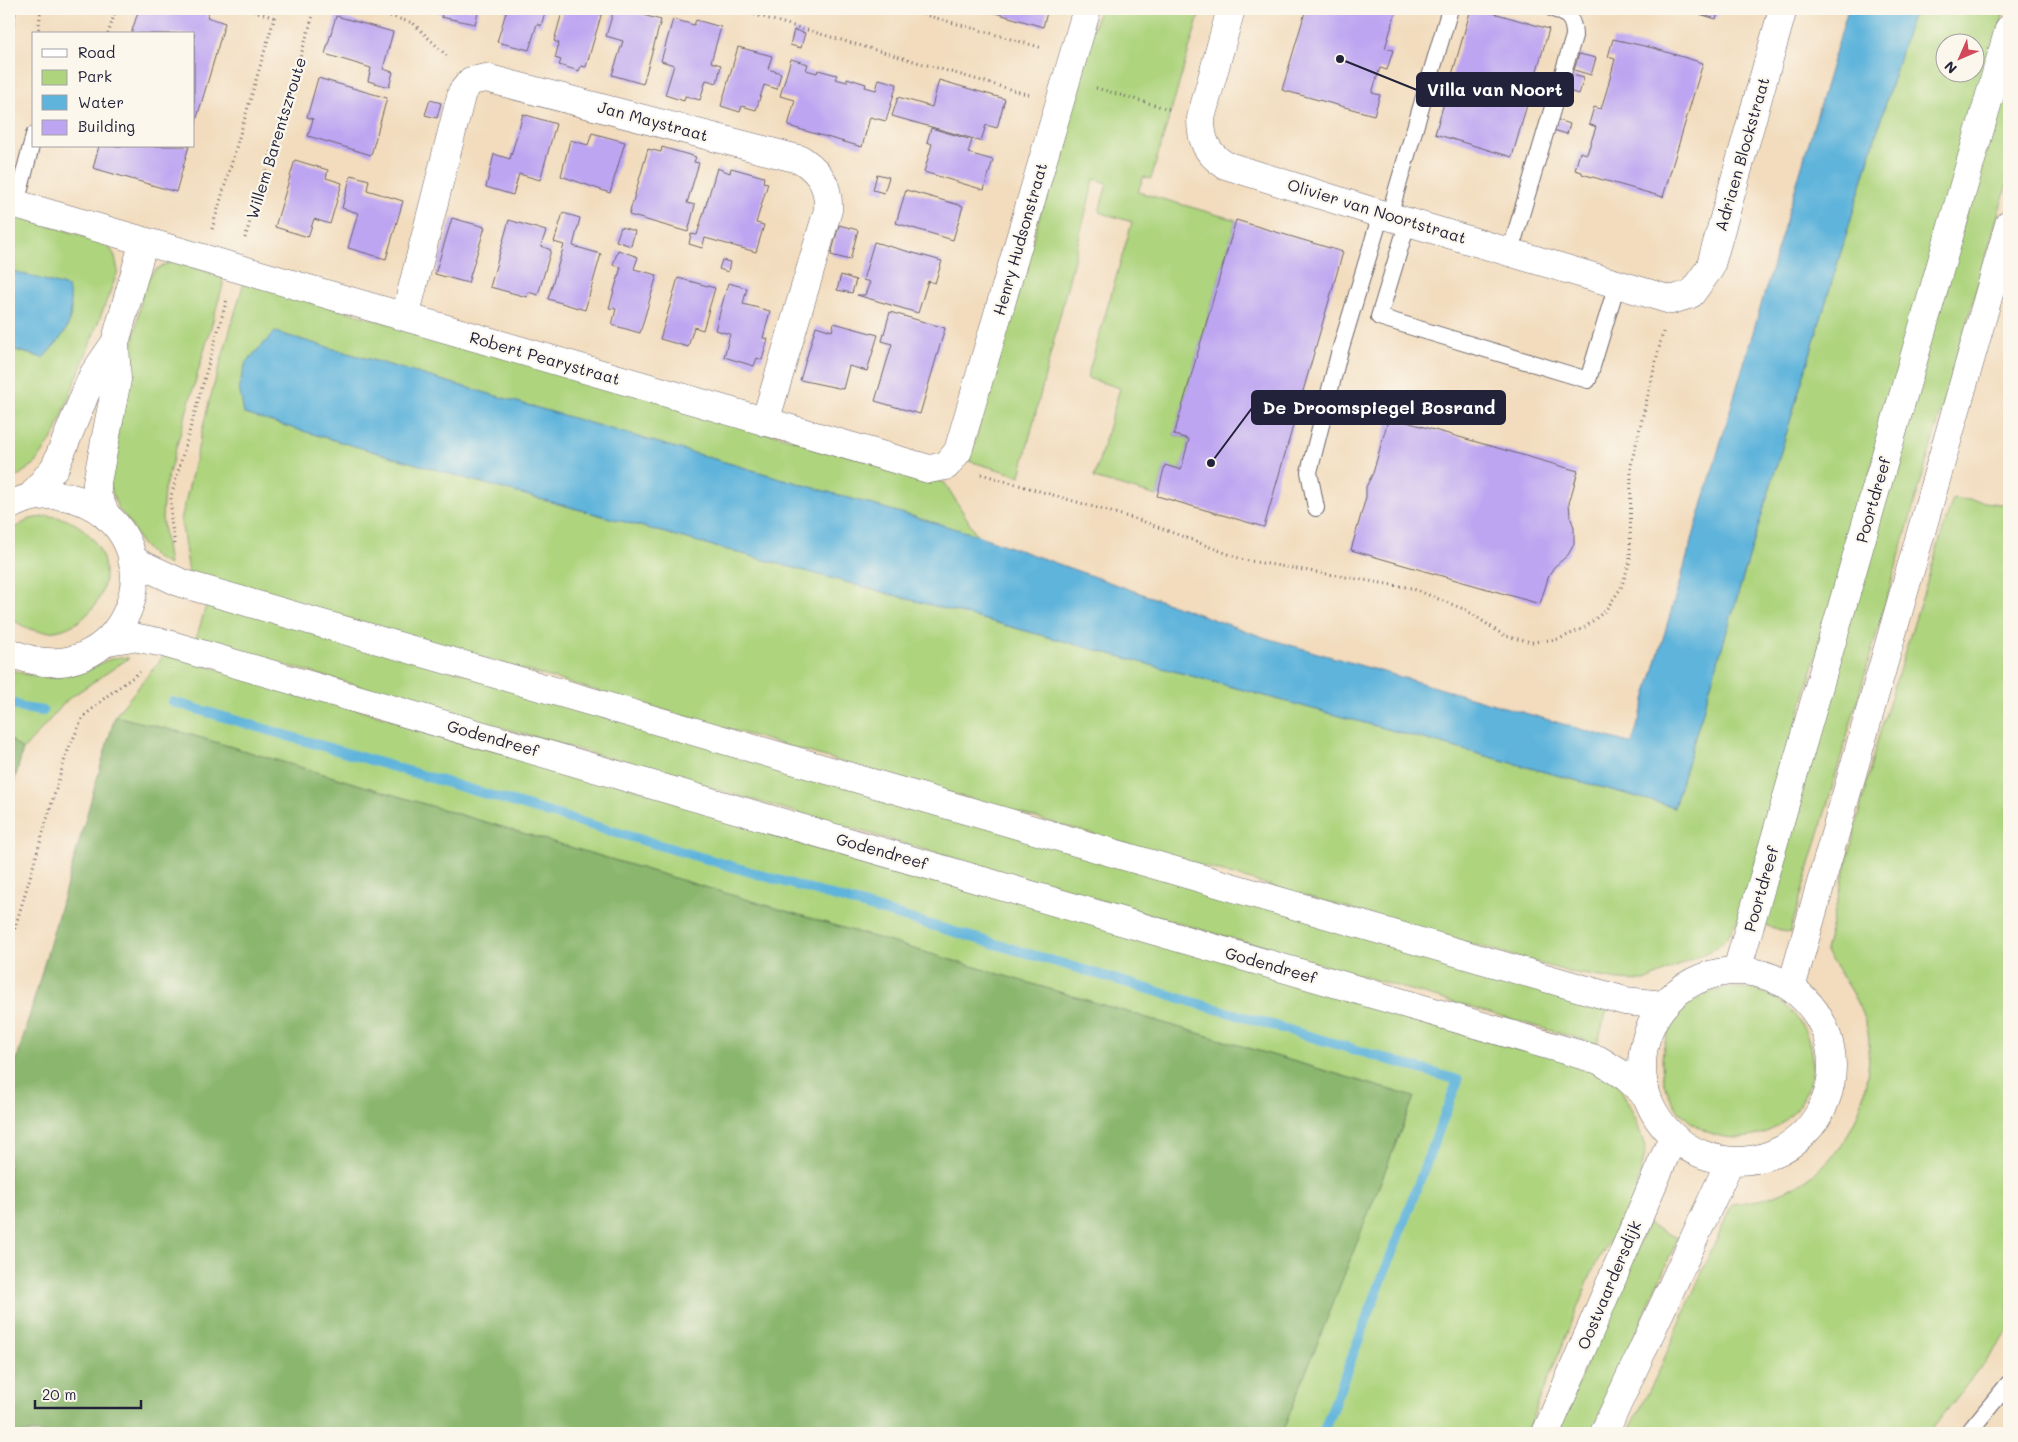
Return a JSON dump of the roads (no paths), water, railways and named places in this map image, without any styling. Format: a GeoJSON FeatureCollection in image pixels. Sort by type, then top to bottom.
{"type":"FeatureCollection","features":[{"type":"Feature","properties":{"kind":"main road","name":"Henry Hudsonstraat"},"geometry":{"type":"LineString","coordinates":[[946,466],[958,451],[1087,9]]}},
{"type":"Feature","properties":{"kind":"main road","name":"Olivier van Noortstraat"},"geometry":{"type":"LineString","coordinates":[[1232,9],[1201,118],[1201,136],[1206,148],[1215,158],[1226,164],[1393,217],[1617,284],[1681,297]]}},
{"type":"Feature","properties":{"kind":"main road","name":"Adriaen Blockstraat"},"geometry":{"type":"LineString","coordinates":[[1681,297],[1710,268],[1783,9]]}},
{"type":"Feature","properties":{"kind":"main road","name":"Poortdreef"},"geometry":{"type":"LineString","coordinates":[[1737,970],[2009,29]]}},
{"type":"Feature","properties":{"kind":"main road","name":"Jan Maystraat"},"geometry":{"type":"LineString","coordinates":[[405,317],[462,92],[471,80],[486,78],[802,160],[815,168],[824,181],[829,195],[828,210],[765,422]]}},
{"type":"Feature","properties":{"kind":"main road","name":"Robert Pearystraat"},"geometry":{"type":"LineString","coordinates":[[13,203],[929,469],[946,466]]}},
{"type":"Feature","properties":{"kind":"main road"},"geometry":{"type":"LineString","coordinates":[[1791,988],[2009,224]]}},
{"type":"Feature","properties":{"kind":"main road"},"geometry":{"type":"LineString","coordinates":[[20,501],[54,467],[93,375],[115,343],[144,241]]}},
{"type":"Feature","properties":{"kind":"main road"},"geometry":{"type":"LineString","coordinates":[[9,652],[25,660],[47,663],[62,662],[90,654],[108,641],[122,624],[131,604],[135,582],[132,560],[123,537],[107,517],[97,495],[97,482],[117,380],[115,343]]}},
{"type":"Feature","properties":{"kind":"main road"},"geometry":{"type":"LineString","coordinates":[[20,501],[51,495],[71,498],[90,505],[107,517]]}},
{"type":"Feature","properties":{"kind":"main road"},"geometry":{"type":"LineString","coordinates":[[132,560],[181,584],[1625,1001],[1663,1005]]}},
{"type":"Feature","properties":{"kind":"main road","name":"Godendreef"},"geometry":{"type":"LineString","coordinates":[[108,641],[133,637],[164,642],[1599,1060],[1626,1077],[1646,1094]]}},
{"type":"Feature","properties":{"kind":"main road"},"geometry":{"type":"LineString","coordinates":[[1737,970],[1766,975],[1791,988],[1814,1009],[1828,1037],[1832,1068],[1827,1098],[1812,1125],[1789,1146],[1761,1158],[1730,1161],[1700,1154],[1673,1137],[1657,1117],[1646,1094],[1642,1071],[1644,1048],[1651,1025],[1663,1005],[1684,986],[1710,974],[1737,970]]}},
{"type":"Feature","properties":{"kind":"main road","name":"Oostvaardersdijk"},"geometry":{"type":"LineString","coordinates":[[1546,1433],[1673,1137]]}},
{"type":"Feature","properties":{"kind":"main road"},"geometry":{"type":"LineString","coordinates":[[1604,1433],[1730,1161]]}},
{"type":"Feature","properties":{"kind":"lane"},"geometry":{"type":"LineString","coordinates":[[1316,508],[1309,472],[1339,354],[1393,217],[1450,9]]}},
{"type":"Feature","properties":{"kind":"lane"},"geometry":{"type":"LineString","coordinates":[[1510,252],[1574,36],[1572,22],[1568,16],[1553,9]]}},
{"type":"Feature","properties":{"kind":"lane"},"geometry":{"type":"LineString","coordinates":[[13,203],[32,142]]}},
{"type":"Feature","properties":{"kind":"lane"},"geometry":{"type":"LineString","coordinates":[[1393,217],[1379,317],[1588,380],[1617,284]]}},
{"type":"Feature","properties":{"kind":"lane"},"geometry":{"type":"LineString","coordinates":[[1968,1433],[2009,1384]]}},
{"type":"Feature","properties":{"kind":"water"},"geometry":{"type":"Polygon","coordinates":[[[1848,9],[1914,9],[1674,807],[496,487],[244,414],[239,387],[246,362],[275,332],[977,535],[1266,638],[1632,744],[1848,9]]]}},
{"type":"Feature","properties":{"kind":"water"},"geometry":{"type":"Polygon","coordinates":[[[9,270],[68,287],[71,310],[68,326],[64,334],[43,358],[9,348],[9,270]]]}},
{"type":"Feature","properties":{"kind":"waterway"},"geometry":{"type":"LineString","coordinates":[[9,701],[22,708],[43,711]]}},
{"type":"Feature","properties":{"kind":"waterway"},"geometry":{"type":"LineString","coordinates":[[173,702],[1458,1080],[1323,1433]]}},
{"type":"Feature","properties":{"kind":"place","name":"Villa van Noort"},"geometry":{"type":"Point","coordinates":[1340,59]}},
{"type":"Feature","properties":{"kind":"place","name":"De Droomspiegel Bosrand"},"geometry":{"type":"Point","coordinates":[1211,463]}}]}
